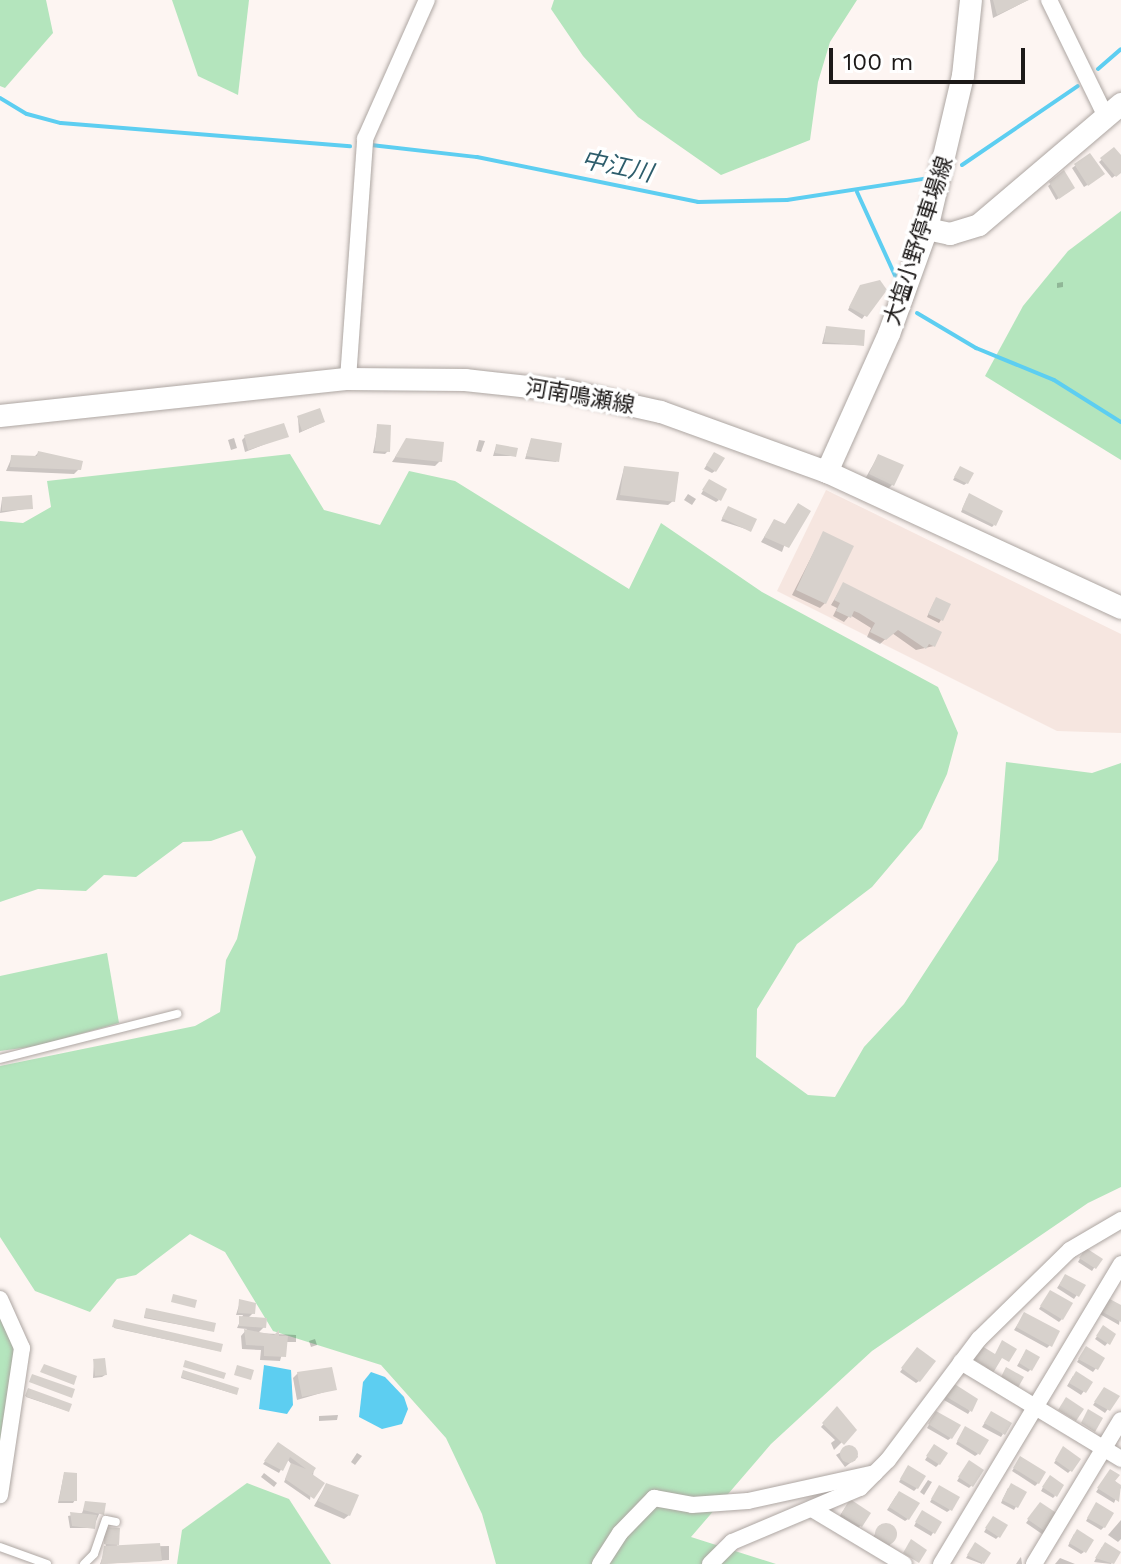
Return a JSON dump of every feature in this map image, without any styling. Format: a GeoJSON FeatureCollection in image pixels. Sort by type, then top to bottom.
{"type":"FeatureCollection","features":[{"type":"Feature","properties":{"kind":"main road","name":"大塩小野停車場線"},"geometry":{"type":"LineString","coordinates":[[827,472],[889,334],[927,229],[963,76],[971,0]]}},
{"type":"Feature","properties":{"kind":"main road"},"geometry":{"type":"LineString","coordinates":[[927,229],[950,234],[979,225],[1113,110]]}},
{"type":"Feature","properties":{"kind":"main road","name":"河南鳴瀬線"},"geometry":{"type":"LineString","coordinates":[[0,416],[348,379],[465,380],[580,393],[661,412],[827,472],[1121,608]]}},
{"type":"Feature","properties":{"kind":"street"},"geometry":{"type":"LineString","coordinates":[[348,379],[365,139],[427,0]]}},
{"type":"Feature","properties":{"kind":"street"},"geometry":{"type":"LineString","coordinates":[[1049,0],[1113,110]]}},
{"type":"Feature","properties":{"kind":"street"},"geometry":{"type":"LineString","coordinates":[[710,1564],[732,1542],[860,1488],[961,1362],[1070,1250],[1121,1220]]}},
{"type":"Feature","properties":{"kind":"street"},"geometry":{"type":"LineString","coordinates":[[941,1564],[1121,1264]]}},
{"type":"Feature","properties":{"kind":"street"},"geometry":{"type":"LineString","coordinates":[[0,1299],[22,1348],[0,1495]]}},
{"type":"Feature","properties":{"kind":"street"},"geometry":{"type":"LineString","coordinates":[[961,1362],[1121,1459]]}},
{"type":"Feature","properties":{"kind":"street"},"geometry":{"type":"LineString","coordinates":[[1034,1564],[1121,1420]]}},
{"type":"Feature","properties":{"kind":"street"},"geometry":{"type":"LineString","coordinates":[[600,1564],[620,1533],[654,1498],[692,1505],[748,1501],[875,1473]]}},
{"type":"Feature","properties":{"kind":"street"},"geometry":{"type":"LineString","coordinates":[[812,1509],[904,1564]]}},
{"type":"Feature","properties":{"kind":"lane"},"geometry":{"type":"LineString","coordinates":[[0,1059],[177,1014]]}},
{"type":"Feature","properties":{"kind":"lane"},"geometry":{"type":"LineString","coordinates":[[84,1564],[94,1554],[106,1520],[116,1522]]}},
{"type":"Feature","properties":{"kind":"lane"},"geometry":{"type":"LineString","coordinates":[[0,1547],[47,1564]]}},
{"type":"Feature","properties":{"kind":"shaded area"},"geometry":{"type":"Polygon","coordinates":[[[826,490],[1121,634],[1121,733],[1057,731],[777,591],[826,490]]]}},
{"type":"Feature","properties":{"kind":"green space"},"geometry":{"type":"Polygon","coordinates":[[[0,0],[46,0],[53,33],[5,88],[0,86],[0,0]]]}},
{"type":"Feature","properties":{"kind":"green space"},"geometry":{"type":"Polygon","coordinates":[[[172,0],[249,0],[238,95],[198,76],[172,0]]]}},
{"type":"Feature","properties":{"kind":"green space"},"geometry":{"type":"Polygon","coordinates":[[[554,0],[857,0],[830,42],[818,82],[810,140],[721,175],[638,117],[583,56],[551,9],[554,0]]]}},
{"type":"Feature","properties":{"kind":"green space"},"geometry":{"type":"Polygon","coordinates":[[[1121,211],[1121,460],[985,376],[1023,306],[1068,251],[1121,211]]]}},
{"type":"Feature","properties":{"kind":"green space"},"geometry":{"type":"Polygon","coordinates":[[[290,454],[324,510],[380,525],[409,471],[455,481],[629,589],[661,523],[762,592],[938,687],[958,733],[947,774],[922,828],[872,887],[797,944],[757,1009],[756,1057],[808,1095],[835,1097],[864,1047],[904,1004],[998,860],[1006,762],[1092,773],[1121,763],[1121,1187],[1088,1203],[872,1351],[771,1444],[691,1537],[776,1564],[496,1564],[482,1514],[446,1438],[381,1365],[273,1331],[225,1252],[190,1234],[136,1275],[117,1279],[90,1312],[35,1291],[0,1237],[0,1066],[195,1026],[220,1012],[226,960],[237,939],[256,857],[242,830],[211,841],[183,842],[136,877],[104,875],[86,891],[38,889],[0,902],[0,521],[23,523],[51,507],[47,481],[290,454]]]}},
{"type":"Feature","properties":{"kind":"green space"},"geometry":{"type":"Polygon","coordinates":[[[107,953],[119,1023],[37,1046],[0,1051],[0,976],[107,953]]]}},
{"type":"Feature","properties":{"kind":"green space"},"geometry":{"type":"Polygon","coordinates":[[[0,1317],[15,1348],[0,1460],[0,1317]]]}},
{"type":"Feature","properties":{"kind":"green space"},"geometry":{"type":"Polygon","coordinates":[[[247,1483],[289,1499],[331,1564],[177,1564],[182,1530],[247,1483]]]}},
{"type":"Feature","properties":{"kind":"water"},"geometry":{"type":"Polygon","coordinates":[[[264,1365],[291,1370],[293,1405],[287,1414],[259,1409],[264,1365]]]}},
{"type":"Feature","properties":{"kind":"water"},"geometry":{"type":"Polygon","coordinates":[[[371,1372],[385,1377],[404,1397],[408,1409],[402,1424],[382,1429],[359,1417],[363,1382],[371,1372]]]}},
{"type":"Feature","properties":{"kind":"building"},"geometry":{"type":"Polygon","coordinates":[[[993,0],[1029,0],[997,15],[993,0]]]}},
{"type":"Feature","properties":{"kind":"building"},"geometry":{"type":"Polygon","coordinates":[[[1114,147],[1121,155],[1121,173],[1116,177],[1100,158],[1114,147]]]}},
{"type":"Feature","properties":{"kind":"building"},"geometry":{"type":"Polygon","coordinates":[[[1090,153],[1105,174],[1088,186],[1074,164],[1090,153]]]}},
{"type":"Feature","properties":{"kind":"building"},"geometry":{"type":"Polygon","coordinates":[[[1064,170],[1075,188],[1059,199],[1049,182],[1064,170]]]}},
{"type":"Feature","properties":{"kind":"building"},"geometry":{"type":"Polygon","coordinates":[[[880,280],[887,290],[867,317],[849,307],[860,285],[880,280]]]}},
{"type":"Feature","properties":{"kind":"building"},"geometry":{"type":"Polygon","coordinates":[[[826,326],[865,330],[864,346],[824,342],[826,326]]]}},
{"type":"Feature","properties":{"kind":"building"},"geometry":{"type":"Polygon","coordinates":[[[320,408],[325,422],[302,431],[297,416],[320,408]]]}},
{"type":"Feature","properties":{"kind":"building"},"geometry":{"type":"Polygon","coordinates":[[[284,423],[289,437],[248,450],[244,435],[284,423]]]}},
{"type":"Feature","properties":{"kind":"building"},"geometry":{"type":"Polygon","coordinates":[[[377,424],[391,425],[390,452],[375,451],[377,424]]]}},
{"type":"Feature","properties":{"kind":"building"},"geometry":{"type":"Polygon","coordinates":[[[406,438],[444,442],[442,462],[395,457],[406,438]]]}},
{"type":"Feature","properties":{"kind":"building"},"geometry":{"type":"Polygon","coordinates":[[[531,438],[562,443],[559,462],[526,456],[531,438]]]}},
{"type":"Feature","properties":{"kind":"building"},"geometry":{"type":"Polygon","coordinates":[[[496,444],[518,448],[516,457],[495,453],[496,444]]]}},
{"type":"Feature","properties":{"kind":"building"},"geometry":{"type":"Polygon","coordinates":[[[38,451],[83,461],[81,470],[10,467],[11,455],[37,456],[38,451]]]}},
{"type":"Feature","properties":{"kind":"building"},"geometry":{"type":"Polygon","coordinates":[[[714,452],[725,458],[716,472],[706,465],[714,452]]]}},
{"type":"Feature","properties":{"kind":"building"},"geometry":{"type":"Polygon","coordinates":[[[878,454],[904,465],[894,486],[869,474],[878,454]]]}},
{"type":"Feature","properties":{"kind":"building"},"geometry":{"type":"Polygon","coordinates":[[[624,466],[679,472],[675,502],[620,495],[624,466]]]}},
{"type":"Feature","properties":{"kind":"building"},"geometry":{"type":"Polygon","coordinates":[[[960,466],[974,473],[968,484],[954,477],[960,466]]]}},
{"type":"Feature","properties":{"kind":"building"},"geometry":{"type":"Polygon","coordinates":[[[709,479],[727,489],[721,501],[702,490],[709,479]]]}},
{"type":"Feature","properties":{"kind":"building"},"geometry":{"type":"Polygon","coordinates":[[[969,493],[1003,511],[996,526],[962,509],[969,493]]]}},
{"type":"Feature","properties":{"kind":"building"},"geometry":{"type":"Polygon","coordinates":[[[32,495],[33,509],[2,511],[2,497],[32,495]]]}},
{"type":"Feature","properties":{"kind":"building"},"geometry":{"type":"Polygon","coordinates":[[[798,503],[811,511],[789,548],[764,537],[774,519],[785,524],[798,503]]]}},
{"type":"Feature","properties":{"kind":"building"},"geometry":{"type":"Polygon","coordinates":[[[728,506],[757,519],[751,532],[722,518],[728,506]]]}},
{"type":"Feature","properties":{"kind":"building"},"geometry":{"type":"Polygon","coordinates":[[[823,531],[854,546],[826,604],[796,590],[823,531]]]}},
{"type":"Feature","properties":{"kind":"building"},"geometry":{"type":"Polygon","coordinates":[[[843,582],[942,632],[935,647],[929,644],[926,649],[898,630],[886,640],[870,632],[875,623],[859,613],[854,611],[851,618],[836,611],[840,603],[834,600],[843,582]]]}},
{"type":"Feature","properties":{"kind":"building"},"geometry":{"type":"Polygon","coordinates":[[[936,597],[951,604],[943,621],[928,614],[936,597]]]}},
{"type":"Feature","properties":{"kind":"building"},"geometry":{"type":"Polygon","coordinates":[[[1086,1248],[1103,1259],[1096,1269],[1079,1258],[1086,1248]]]}},
{"type":"Feature","properties":{"kind":"building"},"geometry":{"type":"Polygon","coordinates":[[[1065,1274],[1086,1285],[1079,1297],[1059,1285],[1065,1274]]]}},
{"type":"Feature","properties":{"kind":"building"},"geometry":{"type":"Polygon","coordinates":[[[1050,1290],[1073,1303],[1063,1320],[1040,1306],[1050,1290]]]}},
{"type":"Feature","properties":{"kind":"building"},"geometry":{"type":"Polygon","coordinates":[[[173,1294],[197,1300],[195,1308],[171,1302],[173,1294]]]}},
{"type":"Feature","properties":{"kind":"building"},"geometry":{"type":"Polygon","coordinates":[[[1106,1297],[1121,1305],[1121,1322],[1099,1310],[1106,1297]]]}},
{"type":"Feature","properties":{"kind":"building"},"geometry":{"type":"Polygon","coordinates":[[[239,1299],[256,1303],[255,1314],[238,1313],[239,1299]]]}},
{"type":"Feature","properties":{"kind":"building"},"geometry":{"type":"Polygon","coordinates":[[[146,1308],[216,1323],[214,1332],[144,1317],[146,1308]]]}},
{"type":"Feature","properties":{"kind":"building"},"geometry":{"type":"Polygon","coordinates":[[[1024,1312],[1060,1331],[1052,1347],[1016,1327],[1024,1312]]]}},
{"type":"Feature","properties":{"kind":"building"},"geometry":{"type":"Polygon","coordinates":[[[239,1316],[267,1318],[266,1328],[239,1326],[239,1316]]]}},
{"type":"Feature","properties":{"kind":"building"},"geometry":{"type":"Polygon","coordinates":[[[114,1319],[223,1344],[221,1352],[112,1327],[114,1319]]]}},
{"type":"Feature","properties":{"kind":"building"},"geometry":{"type":"Polygon","coordinates":[[[1103,1325],[1116,1334],[1110,1345],[1096,1336],[1103,1325]]]}},
{"type":"Feature","properties":{"kind":"building"},"geometry":{"type":"Polygon","coordinates":[[[244,1329],[274,1335],[279,1330],[279,1336],[288,1336],[286,1357],[264,1356],[264,1346],[246,1345],[244,1329]]]}},
{"type":"Feature","properties":{"kind":"building"},"geometry":{"type":"Polygon","coordinates":[[[1002,1340],[1017,1349],[1009,1362],[1002,1358],[990,1378],[982,1373],[986,1367],[970,1357],[977,1343],[995,1354],[1002,1340]]]}},
{"type":"Feature","properties":{"kind":"building"},"geometry":{"type":"Polygon","coordinates":[[[1086,1346],[1105,1358],[1098,1370],[1078,1359],[1086,1346]]]}},
{"type":"Feature","properties":{"kind":"building"},"geometry":{"type":"Polygon","coordinates":[[[917,1347],[936,1361],[920,1382],[901,1368],[917,1347]]]}},
{"type":"Feature","properties":{"kind":"building"},"geometry":{"type":"Polygon","coordinates":[[[1026,1349],[1040,1357],[1032,1371],[1019,1363],[1026,1349]]]}},
{"type":"Feature","properties":{"kind":"building"},"geometry":{"type":"Polygon","coordinates":[[[105,1358],[107,1375],[95,1376],[93,1359],[105,1358]]]}},
{"type":"Feature","properties":{"kind":"building"},"geometry":{"type":"Polygon","coordinates":[[[185,1360],[226,1373],[224,1379],[183,1367],[185,1360]]]}},
{"type":"Feature","properties":{"kind":"building"},"geometry":{"type":"Polygon","coordinates":[[[44,1364],[77,1376],[74,1385],[40,1372],[44,1364]]]}},
{"type":"Feature","properties":{"kind":"building"},"geometry":{"type":"Polygon","coordinates":[[[237,1365],[254,1370],[251,1380],[234,1375],[237,1365]]]}},
{"type":"Feature","properties":{"kind":"building"},"geometry":{"type":"Polygon","coordinates":[[[332,1367],[337,1390],[302,1397],[297,1372],[332,1367]]]}},
{"type":"Feature","properties":{"kind":"building"},"geometry":{"type":"Polygon","coordinates":[[[1006,1367],[1024,1377],[1015,1393],[998,1383],[1006,1367]]]}},
{"type":"Feature","properties":{"kind":"building"},"geometry":{"type":"Polygon","coordinates":[[[183,1370],[239,1388],[237,1395],[181,1377],[183,1370]]]}},
{"type":"Feature","properties":{"kind":"building"},"geometry":{"type":"Polygon","coordinates":[[[1076,1371],[1093,1382],[1086,1393],[1069,1383],[1076,1371]]]}},
{"type":"Feature","properties":{"kind":"building"},"geometry":{"type":"Polygon","coordinates":[[[32,1374],[75,1389],[72,1398],[29,1382],[32,1374]]]}},
{"type":"Feature","properties":{"kind":"building"},"geometry":{"type":"Polygon","coordinates":[[[953,1383],[978,1399],[972,1412],[945,1396],[953,1383]]]}},
{"type":"Feature","properties":{"kind":"building"},"geometry":{"type":"Polygon","coordinates":[[[1104,1387],[1120,1396],[1110,1411],[1094,1402],[1104,1387]]]}},
{"type":"Feature","properties":{"kind":"building"},"geometry":{"type":"Polygon","coordinates":[[[28,1388],[72,1404],[69,1412],[25,1396],[28,1388]]]}},
{"type":"Feature","properties":{"kind":"building"},"geometry":{"type":"Polygon","coordinates":[[[1066,1397],[1084,1409],[1076,1421],[1058,1410],[1066,1397]]]}},
{"type":"Feature","properties":{"kind":"building"},"geometry":{"type":"Polygon","coordinates":[[[837,1406],[857,1430],[844,1445],[822,1423],[837,1406]]]}},
{"type":"Feature","properties":{"kind":"building"},"geometry":{"type":"Polygon","coordinates":[[[1088,1409],[1103,1418],[1095,1432],[1081,1423],[1088,1409]]]}},
{"type":"Feature","properties":{"kind":"building"},"geometry":{"type":"Polygon","coordinates":[[[936,1411],[961,1425],[952,1439],[928,1424],[936,1411]]]}},
{"type":"Feature","properties":{"kind":"building"},"geometry":{"type":"Polygon","coordinates":[[[991,1411],[1012,1423],[1005,1435],[984,1423],[991,1411]]]}},
{"type":"Feature","properties":{"kind":"building"},"geometry":{"type":"Polygon","coordinates":[[[965,1426],[989,1440],[980,1455],[957,1441],[965,1426]]]}},
{"type":"Feature","properties":{"kind":"building"},"geometry":{"type":"Polygon","coordinates":[[[278,1442],[316,1468],[312,1474],[325,1483],[314,1499],[285,1479],[291,1463],[306,1469],[290,1457],[283,1471],[264,1461],[278,1442]]]}},
{"type":"Feature","properties":{"kind":"building"},"geometry":{"type":"Polygon","coordinates":[[[934,1444],[948,1453],[940,1465],[926,1456],[934,1444]]]}},
{"type":"Feature","properties":{"kind":"building"},"geometry":{"type":"Polygon","coordinates":[[[845,1445],[853,1445],[858,1454],[856,1461],[845,1463],[840,1458],[840,1450],[845,1445]]]}},
{"type":"Feature","properties":{"kind":"building"},"geometry":{"type":"Polygon","coordinates":[[[1063,1446],[1081,1459],[1072,1472],[1055,1460],[1063,1446]]]}},
{"type":"Feature","properties":{"kind":"building"},"geometry":{"type":"Polygon","coordinates":[[[1020,1456],[1046,1472],[1039,1484],[1013,1468],[1020,1456]]]}},
{"type":"Feature","properties":{"kind":"building"},"geometry":{"type":"Polygon","coordinates":[[[969,1460],[984,1470],[973,1487],[958,1477],[969,1460]]]}},
{"type":"Feature","properties":{"kind":"building"},"geometry":{"type":"Polygon","coordinates":[[[908,1465],[926,1476],[918,1489],[900,1479],[908,1465]]]}},
{"type":"Feature","properties":{"kind":"building"},"geometry":{"type":"Polygon","coordinates":[[[1110,1469],[1120,1475],[1115,1481],[1121,1485],[1119,1502],[1097,1488],[1110,1469]]]}},
{"type":"Feature","properties":{"kind":"building"},"geometry":{"type":"Polygon","coordinates":[[[64,1472],[77,1473],[77,1501],[59,1501],[64,1472]]]}},
{"type":"Feature","properties":{"kind":"building"},"geometry":{"type":"Polygon","coordinates":[[[1050,1475],[1064,1485],[1057,1497],[1042,1487],[1050,1475]]]}},
{"type":"Feature","properties":{"kind":"building"},"geometry":{"type":"Polygon","coordinates":[[[326,1483],[359,1495],[350,1516],[318,1501],[326,1483]]]}},
{"type":"Feature","properties":{"kind":"building"},"geometry":{"type":"Polygon","coordinates":[[[1011,1483],[1027,1492],[1018,1508],[1002,1500],[1011,1483]]]}},
{"type":"Feature","properties":{"kind":"building"},"geometry":{"type":"Polygon","coordinates":[[[939,1485],[960,1497],[952,1511],[931,1499],[939,1485]]]}},
{"type":"Feature","properties":{"kind":"building"},"geometry":{"type":"Polygon","coordinates":[[[899,1491],[920,1503],[909,1520],[889,1507],[899,1491]]]}},
{"type":"Feature","properties":{"kind":"building"},"geometry":{"type":"Polygon","coordinates":[[[850,1499],[871,1513],[862,1527],[841,1514],[850,1499]]]}},
{"type":"Feature","properties":{"kind":"building"},"geometry":{"type":"Polygon","coordinates":[[[85,1501],[106,1503],[104,1515],[83,1510],[85,1501]]]}},
{"type":"Feature","properties":{"kind":"building"},"geometry":{"type":"Polygon","coordinates":[[[1040,1502],[1058,1514],[1046,1532],[1027,1519],[1040,1502]]]}},
{"type":"Feature","properties":{"kind":"building"},"geometry":{"type":"Polygon","coordinates":[[[1096,1502],[1114,1513],[1105,1528],[1087,1518],[1096,1502]]]}},
{"type":"Feature","properties":{"kind":"building"},"geometry":{"type":"Polygon","coordinates":[[[922,1510],[942,1522],[935,1534],[915,1522],[922,1510]]]}},
{"type":"Feature","properties":{"kind":"building"},"geometry":{"type":"Polygon","coordinates":[[[70,1512],[97,1515],[95,1529],[72,1526],[70,1512]]]}},
{"type":"Feature","properties":{"kind":"building"},"geometry":{"type":"Polygon","coordinates":[[[993,1516],[1008,1525],[1000,1538],[985,1528],[993,1516]]]}},
{"type":"Feature","properties":{"kind":"building"},"geometry":{"type":"Polygon","coordinates":[[[886,1523],[894,1526],[897,1534],[894,1542],[886,1545],[878,1542],[875,1534],[878,1526],[886,1523]]]}},
{"type":"Feature","properties":{"kind":"building"},"geometry":{"type":"Polygon","coordinates":[[[105,1527],[120,1528],[119,1545],[104,1544],[105,1527]]]}},
{"type":"Feature","properties":{"kind":"building"},"geometry":{"type":"Polygon","coordinates":[[[1077,1529],[1094,1540],[1086,1553],[1069,1543],[1077,1529]]]}},
{"type":"Feature","properties":{"kind":"building"},"geometry":{"type":"Polygon","coordinates":[[[911,1539],[927,1550],[919,1563],[903,1553],[911,1539]]]}},
{"type":"Feature","properties":{"kind":"building"},"geometry":{"type":"Polygon","coordinates":[[[975,1542],[991,1553],[984,1564],[967,1555],[975,1542]]]}},
{"type":"Feature","properties":{"kind":"building"},"geometry":{"type":"Polygon","coordinates":[[[1105,1542],[1121,1552],[1114,1564],[1095,1558],[1105,1542]]]}},
{"type":"Feature","properties":{"kind":"building"},"geometry":{"type":"Polygon","coordinates":[[[160,1543],[162,1561],[101,1564],[104,1546],[160,1543]]]}},
{"type":"Feature","properties":{"kind":"waterway"},"geometry":{"type":"LineString","coordinates":[[1098,69],[1121,49]]}},
{"type":"Feature","properties":{"kind":"waterway"},"geometry":{"type":"LineString","coordinates":[[962,165],[1078,86]]}},
{"type":"Feature","properties":{"kind":"waterway","name":"中江川"},"geometry":{"type":"LineString","coordinates":[[0,98],[27,114],[61,123],[350,146]]}},
{"type":"Feature","properties":{"kind":"waterway","name":"中江川"},"geometry":{"type":"LineString","coordinates":[[371,145],[477,157],[698,202],[787,200],[923,179]]}},
{"type":"Feature","properties":{"kind":"waterway"},"geometry":{"type":"LineString","coordinates":[[857,192],[898,282]]}},
{"type":"Feature","properties":{"kind":"waterway"},"geometry":{"type":"LineString","coordinates":[[917,313],[976,348],[1054,380],[1121,422]]}}]}
